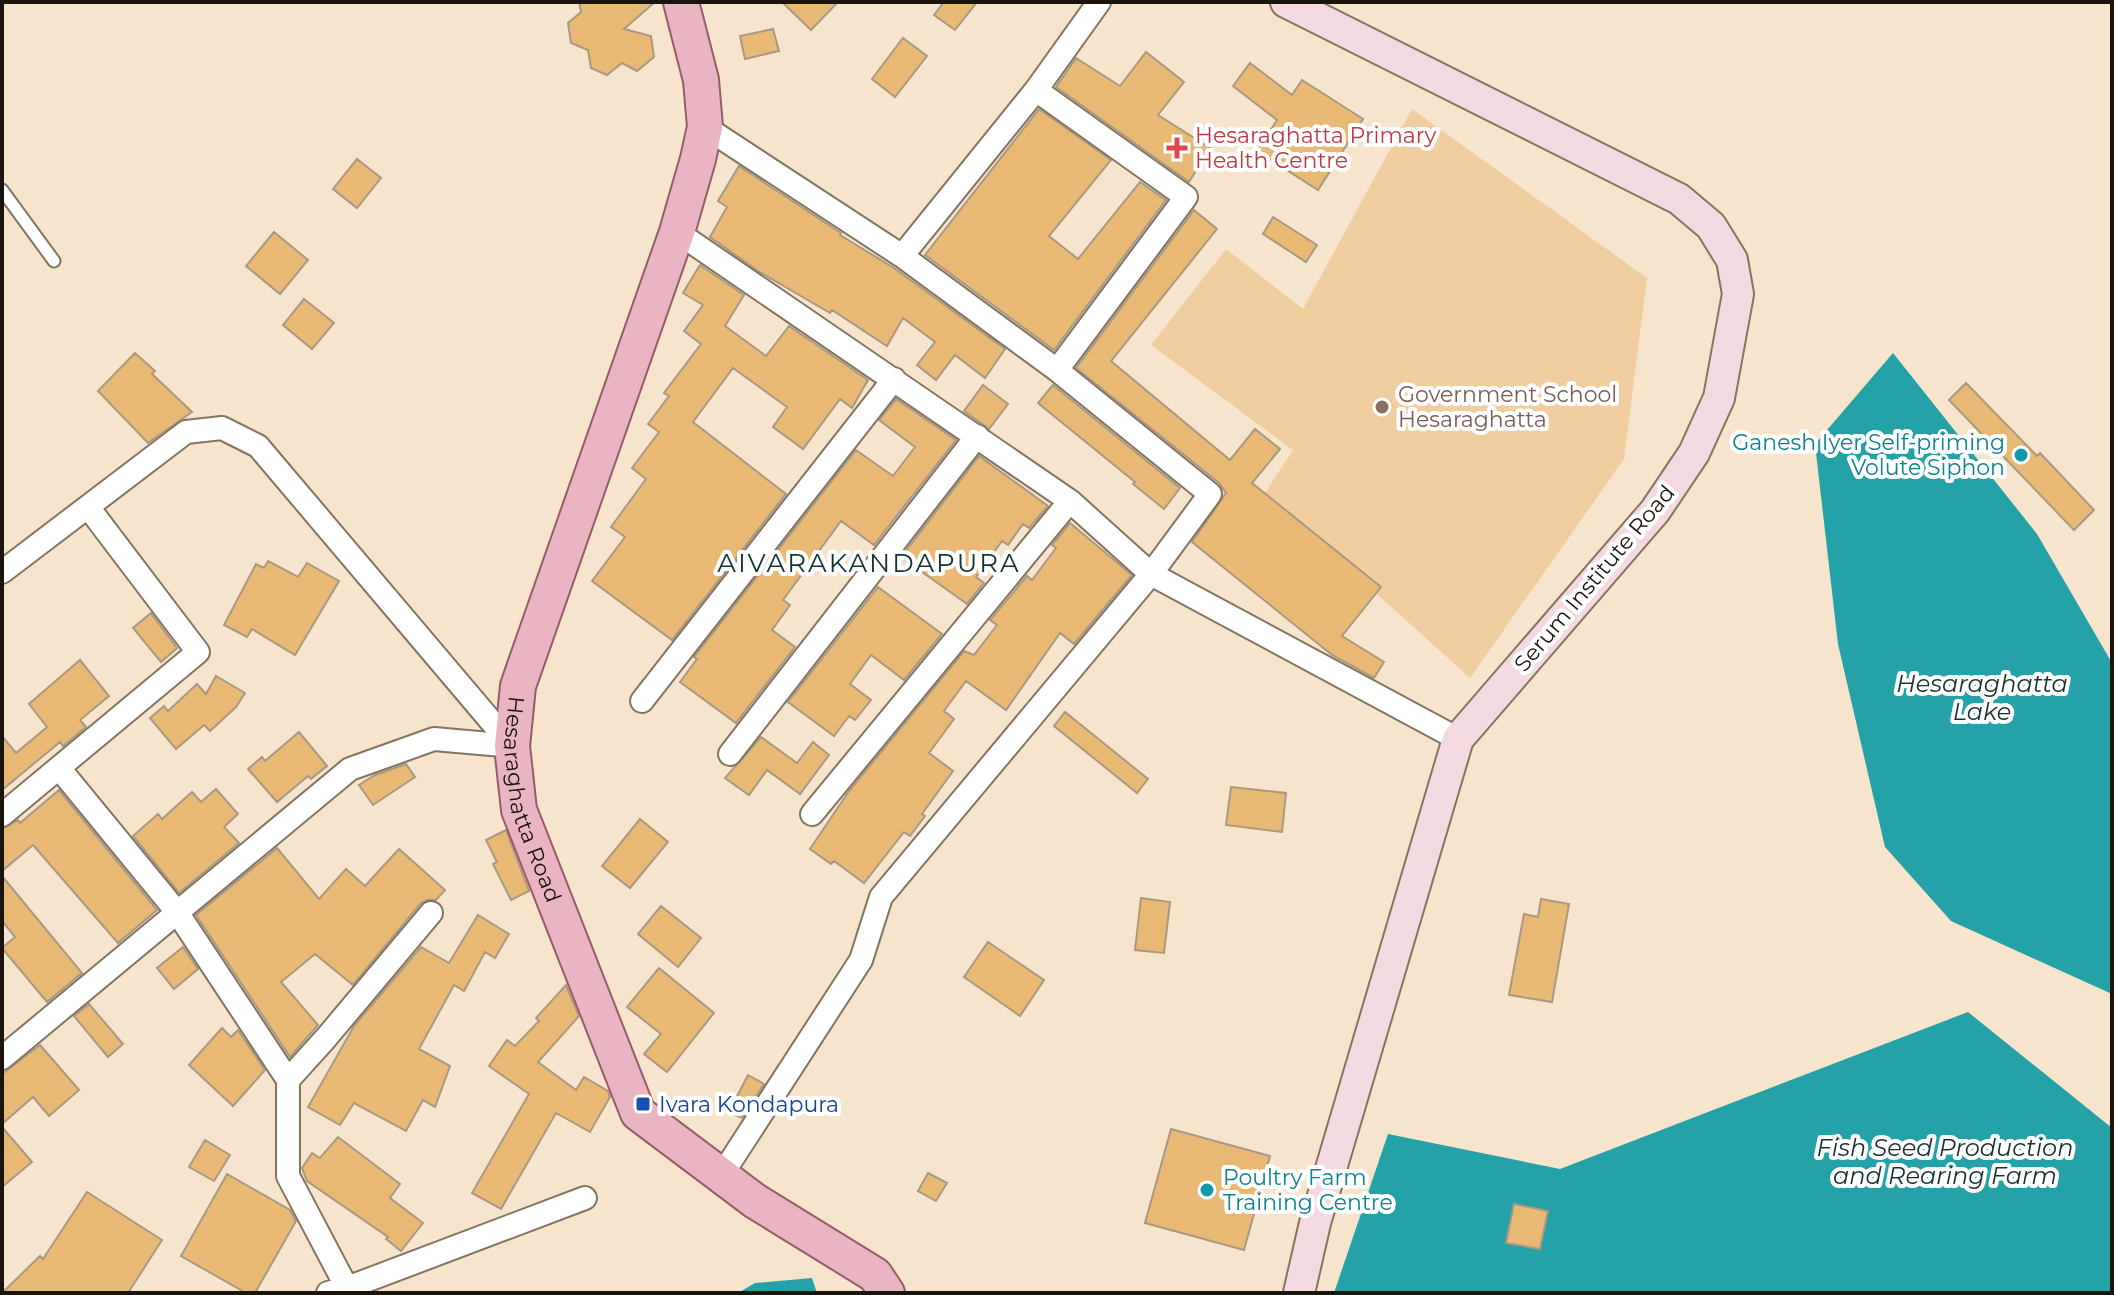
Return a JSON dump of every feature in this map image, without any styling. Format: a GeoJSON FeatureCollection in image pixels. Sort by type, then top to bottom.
{"type":"FeatureCollection","features":[{"type":"Feature","properties":{"kind":"main road","name":"Hesaraghatta Road"},"geometry":{"type":"LineString","coordinates":[[681,2],[701,80],[705,127],[677,232],[518,686],[512,746],[519,810],[638,1113],[755,1201],[875,1275],[887,1293]]}},
{"type":"Feature","properties":{"kind":"main road","name":"Serum Institute Road"},"geometry":{"type":"LineString","coordinates":[[1286,2],[1679,199],[1711,226],[1732,260],[1738,294],[1719,398],[1694,453],[1655,511],[1458,739],[1315,1223],[1299,1293]]}},
{"type":"Feature","properties":{"kind":"street"},"geometry":{"type":"LineString","coordinates":[[902,256],[1036,90],[1099,2]]}},
{"type":"Feature","properties":{"kind":"street"},"geometry":{"type":"LineString","coordinates":[[1036,90],[1186,197],[1057,370]]}},
{"type":"Feature","properties":{"kind":"street"},"geometry":{"type":"LineString","coordinates":[[705,127],[902,256],[1057,370],[1210,494],[1151,574],[881,897],[861,960],[721,1176]]}},
{"type":"Feature","properties":{"kind":"street"},"geometry":{"type":"LineString","coordinates":[[677,232],[1070,501],[1151,574],[1458,739]]}},
{"type":"Feature","properties":{"kind":"street"},"geometry":{"type":"LineString","coordinates":[[642,701],[894,379]]}},
{"type":"Feature","properties":{"kind":"street"},"geometry":{"type":"LineString","coordinates":[[2,572],[186,432],[222,428],[258,446],[512,746]]}},
{"type":"Feature","properties":{"kind":"street"},"geometry":{"type":"LineString","coordinates":[[730,754],[977,436]]}},
{"type":"Feature","properties":{"kind":"street"},"geometry":{"type":"LineString","coordinates":[[812,814],[1070,501]]}},
{"type":"Feature","properties":{"kind":"street"},"geometry":{"type":"LineString","coordinates":[[2,815],[198,652],[88,507]]}},
{"type":"Feature","properties":{"kind":"street"},"geometry":{"type":"LineString","coordinates":[[2,1058],[350,769],[434,739],[512,746]]}},
{"type":"Feature","properties":{"kind":"street"},"geometry":{"type":"LineString","coordinates":[[59,768],[177,912],[288,1080],[288,1176],[343,1291],[585,1198]]}},
{"type":"Feature","properties":{"kind":"street"},"geometry":{"type":"LineString","coordinates":[[288,1080],[431,913]]}},
{"type":"Feature","properties":{"kind":"lane"},"geometry":{"type":"LineString","coordinates":[[2,190],[54,261]]}},
{"type":"Feature","properties":{"kind":"shaded area","name":"Government School Hesaraghatta"},"geometry":{"type":"Polygon","coordinates":[[[1412,109],[1647,278],[1624,459],[1470,678],[1265,493],[1293,450],[1151,345],[1226,249],[1303,309],[1412,109]]]}},
{"type":"Feature","properties":{"kind":"water","name":"Hesaraghatta Lake"},"geometry":{"type":"Polygon","coordinates":[[[1893,353],[2037,534],[2112,663],[2112,994],[1951,921],[1885,847],[1838,644],[1815,444],[1893,353]]]}},
{"type":"Feature","properties":{"kind":"water","name":"Fish Seed Production and Rearing Farm"},"geometry":{"type":"Polygon","coordinates":[[[1968,1012],[2112,1128],[2112,1293],[1334,1293],[1388,1134],[1560,1169],[1968,1012]]]}},
{"type":"Feature","properties":{"kind":"water"},"geometry":{"type":"Polygon","coordinates":[[[812,1278],[817,1293],[738,1293],[755,1283],[812,1278]]]}},
{"type":"Feature","properties":{"kind":"building"},"geometry":{"type":"Polygon","coordinates":[[[579,2],[655,2],[624,29],[651,36],[654,57],[637,71],[622,63],[607,75],[591,68],[588,50],[571,43],[568,23],[581,12],[579,2]]]}},
{"type":"Feature","properties":{"kind":"building"},"geometry":{"type":"Polygon","coordinates":[[[782,2],[838,2],[811,30],[782,2]]]}},
{"type":"Feature","properties":{"kind":"building"},"geometry":{"type":"Polygon","coordinates":[[[944,2],[977,2],[955,30],[934,15],[944,2]]]}},
{"type":"Feature","properties":{"kind":"building"},"geometry":{"type":"Polygon","coordinates":[[[773,29],[779,51],[745,59],[740,36],[773,29]]]}},
{"type":"Feature","properties":{"kind":"building"},"geometry":{"type":"Polygon","coordinates":[[[903,38],[927,56],[895,97],[872,79],[903,38]]]}},
{"type":"Feature","properties":{"kind":"building"},"geometry":{"type":"Polygon","coordinates":[[[1146,52],[1184,82],[1158,115],[1210,148],[1189,182],[1056,87],[1076,58],[1120,86],[1146,52]]]}},
{"type":"Feature","properties":{"kind":"building"},"geometry":{"type":"Polygon","coordinates":[[[1250,63],[1292,95],[1302,80],[1363,119],[1318,190],[1257,151],[1277,120],[1233,86],[1250,63]]]}},
{"type":"Feature","properties":{"kind":"building"},"geometry":{"type":"Polygon","coordinates":[[[1039,109],[1111,160],[1049,236],[1078,259],[1140,182],[1166,200],[1054,350],[925,255],[1039,109]]]}},
{"type":"Feature","properties":{"kind":"building"},"geometry":{"type":"Polygon","coordinates":[[[357,159],[381,178],[357,208],[333,189],[357,159]]]}},
{"type":"Feature","properties":{"kind":"building"},"geometry":{"type":"Polygon","coordinates":[[[739,166],[894,268],[1005,349],[985,378],[955,355],[936,380],[917,365],[935,342],[903,318],[887,346],[832,310],[830,313],[758,271],[710,237],[727,207],[718,201],[739,166]]]}},
{"type":"Feature","properties":{"kind":"building"},"geometry":{"type":"Polygon","coordinates":[[[1194,210],[1217,229],[1111,361],[1230,460],[1255,429],[1280,449],[1252,483],[1381,587],[1342,636],[1384,662],[1374,678],[1332,655],[1192,542],[1226,493],[1219,483],[1076,368],[1194,210]]]}},
{"type":"Feature","properties":{"kind":"building"},"geometry":{"type":"Polygon","coordinates":[[[1273,217],[1317,245],[1306,262],[1263,234],[1273,217]]]}},
{"type":"Feature","properties":{"kind":"building"},"geometry":{"type":"Polygon","coordinates":[[[274,232],[308,260],[280,294],[246,266],[274,232]]]}},
{"type":"Feature","properties":{"kind":"building"},"geometry":{"type":"Polygon","coordinates":[[[700,265],[744,295],[725,326],[766,356],[789,326],[868,380],[852,408],[840,399],[803,449],[773,427],[787,407],[733,368],[693,422],[786,494],[672,640],[592,581],[625,537],[611,527],[646,479],[632,468],[659,432],[648,424],[669,396],[664,393],[701,344],[684,331],[703,305],[683,293],[700,265]]]}},
{"type":"Feature","properties":{"kind":"building"},"geometry":{"type":"Polygon","coordinates":[[[304,299],[334,323],[312,349],[283,325],[304,299]]]}},
{"type":"Feature","properties":{"kind":"building"},"geometry":{"type":"Polygon","coordinates":[[[135,353],[192,412],[148,443],[98,391],[135,353]]]}},
{"type":"Feature","properties":{"kind":"building","name":"Ganesh Iyer Self-priming Volute Siphon"},"geometry":{"type":"Polygon","coordinates":[[[1966,383],[2037,456],[2040,453],[2094,510],[2074,530],[1949,400],[1966,383]]]}},
{"type":"Feature","properties":{"kind":"building"},"geometry":{"type":"Polygon","coordinates":[[[983,385],[1008,404],[989,429],[964,411],[983,385]]]}},
{"type":"Feature","properties":{"kind":"building"},"geometry":{"type":"Polygon","coordinates":[[[1053,385],[1180,488],[1164,509],[1038,403],[1053,385]]]}},
{"type":"Feature","properties":{"kind":"building"},"geometry":{"type":"Polygon","coordinates":[[[896,399],[956,440],[874,545],[841,521],[783,600],[790,605],[772,630],[795,647],[736,723],[680,682],[697,659],[694,657],[856,450],[893,476],[915,447],[879,420],[896,399]]]}},
{"type":"Feature","properties":{"kind":"building"},"geometry":{"type":"Polygon","coordinates":[[[979,456],[1048,506],[1029,528],[1023,524],[1008,545],[1002,541],[976,577],[984,583],[967,604],[901,557],[979,456]]]}},
{"type":"Feature","properties":{"kind":"building"},"geometry":{"type":"Polygon","coordinates":[[[1070,523],[1132,575],[1074,644],[1060,633],[1006,710],[966,681],[944,711],[954,719],[929,753],[953,771],[910,836],[904,832],[864,883],[834,861],[831,864],[810,849],[849,791],[964,651],[974,655],[997,625],[990,620],[1027,576],[1032,580],[1056,548],[1052,545],[1070,523]]]}},
{"type":"Feature","properties":{"kind":"building"},"geometry":{"type":"Polygon","coordinates":[[[268,561],[298,577],[307,563],[339,581],[295,655],[252,629],[247,637],[224,625],[256,564],[264,568],[268,561]]]}},
{"type":"Feature","properties":{"kind":"building"},"geometry":{"type":"Polygon","coordinates":[[[878,587],[942,634],[904,680],[871,655],[850,684],[871,700],[855,720],[849,716],[834,736],[788,702],[878,587]]]}},
{"type":"Feature","properties":{"kind":"building"},"geometry":{"type":"Polygon","coordinates":[[[151,613],[177,648],[161,662],[133,628],[151,613]]]}},
{"type":"Feature","properties":{"kind":"building"},"geometry":{"type":"Polygon","coordinates":[[[80,660],[109,696],[80,720],[86,727],[63,746],[60,742],[2,790],[2,736],[16,753],[47,727],[29,704],[80,660]]]}},
{"type":"Feature","properties":{"kind":"building"},"geometry":{"type":"Polygon","coordinates":[[[216,676],[245,693],[236,707],[210,731],[204,725],[176,749],[150,718],[164,706],[168,711],[197,684],[206,694],[216,676]]]}},
{"type":"Feature","properties":{"kind":"building"},"geometry":{"type":"Polygon","coordinates":[[[1065,712],[1148,779],[1137,793],[1054,726],[1065,712]]]}},
{"type":"Feature","properties":{"kind":"building"},"geometry":{"type":"Polygon","coordinates":[[[299,732],[327,766],[311,779],[308,776],[277,802],[248,769],[262,757],[265,761],[299,732]]]}},
{"type":"Feature","properties":{"kind":"building"},"geometry":{"type":"Polygon","coordinates":[[[761,737],[797,763],[813,742],[829,755],[800,794],[767,770],[749,795],[725,778],[761,737]]]}},
{"type":"Feature","properties":{"kind":"building"},"geometry":{"type":"Polygon","coordinates":[[[406,764],[415,777],[373,805],[359,785],[375,775],[406,764]]]}},
{"type":"Feature","properties":{"kind":"building"},"geometry":{"type":"Polygon","coordinates":[[[1231,787],[1286,793],[1282,832],[1226,825],[1231,787]]]}},
{"type":"Feature","properties":{"kind":"building"},"geometry":{"type":"Polygon","coordinates":[[[216,789],[238,814],[224,827],[239,843],[179,893],[133,836],[158,814],[162,819],[192,792],[201,802],[216,789]]]}},
{"type":"Feature","properties":{"kind":"building"},"geometry":{"type":"Polygon","coordinates":[[[59,790],[157,910],[118,943],[33,845],[2,871],[2,829],[18,820],[20,823],[59,790]]]}},
{"type":"Feature","properties":{"kind":"building"},"geometry":{"type":"Polygon","coordinates":[[[640,819],[668,842],[630,888],[602,866],[640,819]]]}},
{"type":"Feature","properties":{"kind":"building"},"geometry":{"type":"Polygon","coordinates":[[[506,830],[529,891],[511,900],[493,864],[497,862],[486,840],[506,830]]]}},
{"type":"Feature","properties":{"kind":"building"},"geometry":{"type":"Polygon","coordinates":[[[277,848],[319,899],[346,869],[365,886],[399,849],[445,890],[436,900],[420,904],[353,985],[315,954],[281,982],[318,1025],[290,1057],[196,915],[277,848]]]}},
{"type":"Feature","properties":{"kind":"building"},"geometry":{"type":"Polygon","coordinates":[[[2,876],[82,973],[47,1002],[2,948],[15,937],[2,921],[2,876]]]}},
{"type":"Feature","properties":{"kind":"building"},"geometry":{"type":"Polygon","coordinates":[[[1141,898],[1170,902],[1164,953],[1135,950],[1141,898]]]}},
{"type":"Feature","properties":{"kind":"building"},"geometry":{"type":"Polygon","coordinates":[[[1541,899],[1569,904],[1552,1002],[1509,995],[1524,914],[1538,917],[1541,899]]]}},
{"type":"Feature","properties":{"kind":"building"},"geometry":{"type":"Polygon","coordinates":[[[661,906],[701,938],[678,967],[638,934],[661,906]]]}},
{"type":"Feature","properties":{"kind":"building"},"geometry":{"type":"Polygon","coordinates":[[[478,915],[509,934],[495,958],[485,952],[464,991],[454,985],[419,1049],[450,1066],[435,1107],[423,1100],[406,1131],[354,1103],[340,1125],[308,1107],[354,1026],[421,947],[449,963],[478,915]]]}},
{"type":"Feature","properties":{"kind":"building"},"geometry":{"type":"Polygon","coordinates":[[[988,942],[1044,980],[1020,1016],[964,977],[988,942]]]}},
{"type":"Feature","properties":{"kind":"building"},"geometry":{"type":"Polygon","coordinates":[[[183,947],[198,969],[174,989],[157,968],[183,947]]]}},
{"type":"Feature","properties":{"kind":"building"},"geometry":{"type":"Polygon","coordinates":[[[659,968],[714,1013],[667,1072],[644,1054],[661,1034],[627,1007],[659,968]]]}},
{"type":"Feature","properties":{"kind":"building"},"geometry":{"type":"Polygon","coordinates":[[[566,985],[579,1016],[538,1062],[576,1090],[584,1077],[608,1091],[610,1097],[590,1132],[556,1113],[501,1209],[472,1193],[529,1094],[489,1066],[507,1040],[515,1046],[539,1021],[536,1018],[566,985]]]}},
{"type":"Feature","properties":{"kind":"building"},"geometry":{"type":"Polygon","coordinates":[[[89,1004],[123,1044],[108,1057],[74,1016],[89,1004]]]}},
{"type":"Feature","properties":{"kind":"building"},"geometry":{"type":"Polygon","coordinates":[[[222,1028],[231,1037],[238,1030],[265,1070],[233,1106],[189,1065],[222,1028]]]}},
{"type":"Feature","properties":{"kind":"building"},"geometry":{"type":"Polygon","coordinates":[[[40,1045],[79,1090],[49,1116],[33,1097],[2,1124],[2,1074],[40,1045]]]}},
{"type":"Feature","properties":{"kind":"building"},"geometry":{"type":"Polygon","coordinates":[[[748,1075],[764,1084],[742,1118],[729,1112],[748,1075]]]}},
{"type":"Feature","properties":{"kind":"building"},"geometry":{"type":"Polygon","coordinates":[[[2,1127],[32,1162],[2,1187],[2,1127]]]}},
{"type":"Feature","properties":{"kind":"building","name":"Poultry Farm Training Centre"},"geometry":{"type":"Polygon","coordinates":[[[1171,1129],[1270,1156],[1244,1250],[1145,1223],[1171,1129]]]}},
{"type":"Feature","properties":{"kind":"building"},"geometry":{"type":"Polygon","coordinates":[[[338,1137],[400,1184],[390,1198],[423,1223],[401,1251],[386,1239],[388,1237],[307,1181],[302,1168],[312,1153],[320,1158],[338,1137]]]}},
{"type":"Feature","properties":{"kind":"building"},"geometry":{"type":"Polygon","coordinates":[[[205,1140],[230,1155],[214,1181],[189,1167],[205,1140]]]}},
{"type":"Feature","properties":{"kind":"building"},"geometry":{"type":"Polygon","coordinates":[[[928,1173],[947,1183],[936,1201],[918,1191],[928,1173]]]}},
{"type":"Feature","properties":{"kind":"building"},"geometry":{"type":"Polygon","coordinates":[[[227,1174],[290,1210],[296,1221],[255,1293],[246,1293],[181,1256],[227,1174]]]}},
{"type":"Feature","properties":{"kind":"building"},"geometry":{"type":"Polygon","coordinates":[[[87,1192],[162,1240],[128,1293],[2,1293],[40,1256],[43,1259],[87,1192]]]}},
{"type":"Feature","properties":{"kind":"building"},"geometry":{"type":"Polygon","coordinates":[[[1514,1204],[1548,1211],[1540,1249],[1506,1243],[1514,1204]]]}},
{"type":"Feature","properties":{"kind":"place","name":"Hesaraghatta Primary Health Centre"},"geometry":{"type":"Point","coordinates":[1177,148]}},
{"type":"Feature","properties":{"kind":"place","name":"Government School Hesaraghatta"},"geometry":{"type":"Point","coordinates":[1382,407]}},
{"type":"Feature","properties":{"kind":"place","name":"Ganesh Iyer Self-priming Volute Siphon"},"geometry":{"type":"Point","coordinates":[2021,455]}},
{"type":"Feature","properties":{"kind":"place","name":"Ivara Kondapura"},"geometry":{"type":"Point","coordinates":[643,1104]}},
{"type":"Feature","properties":{"kind":"place","name":"Poultry Farm Training Centre"},"geometry":{"type":"Point","coordinates":[1207,1190]}},
{"type":"Feature","properties":{"kind":"district","name":"AIVARAKANDAPURA"},"geometry":{"type":"Point","coordinates":[869,563]}}]}
